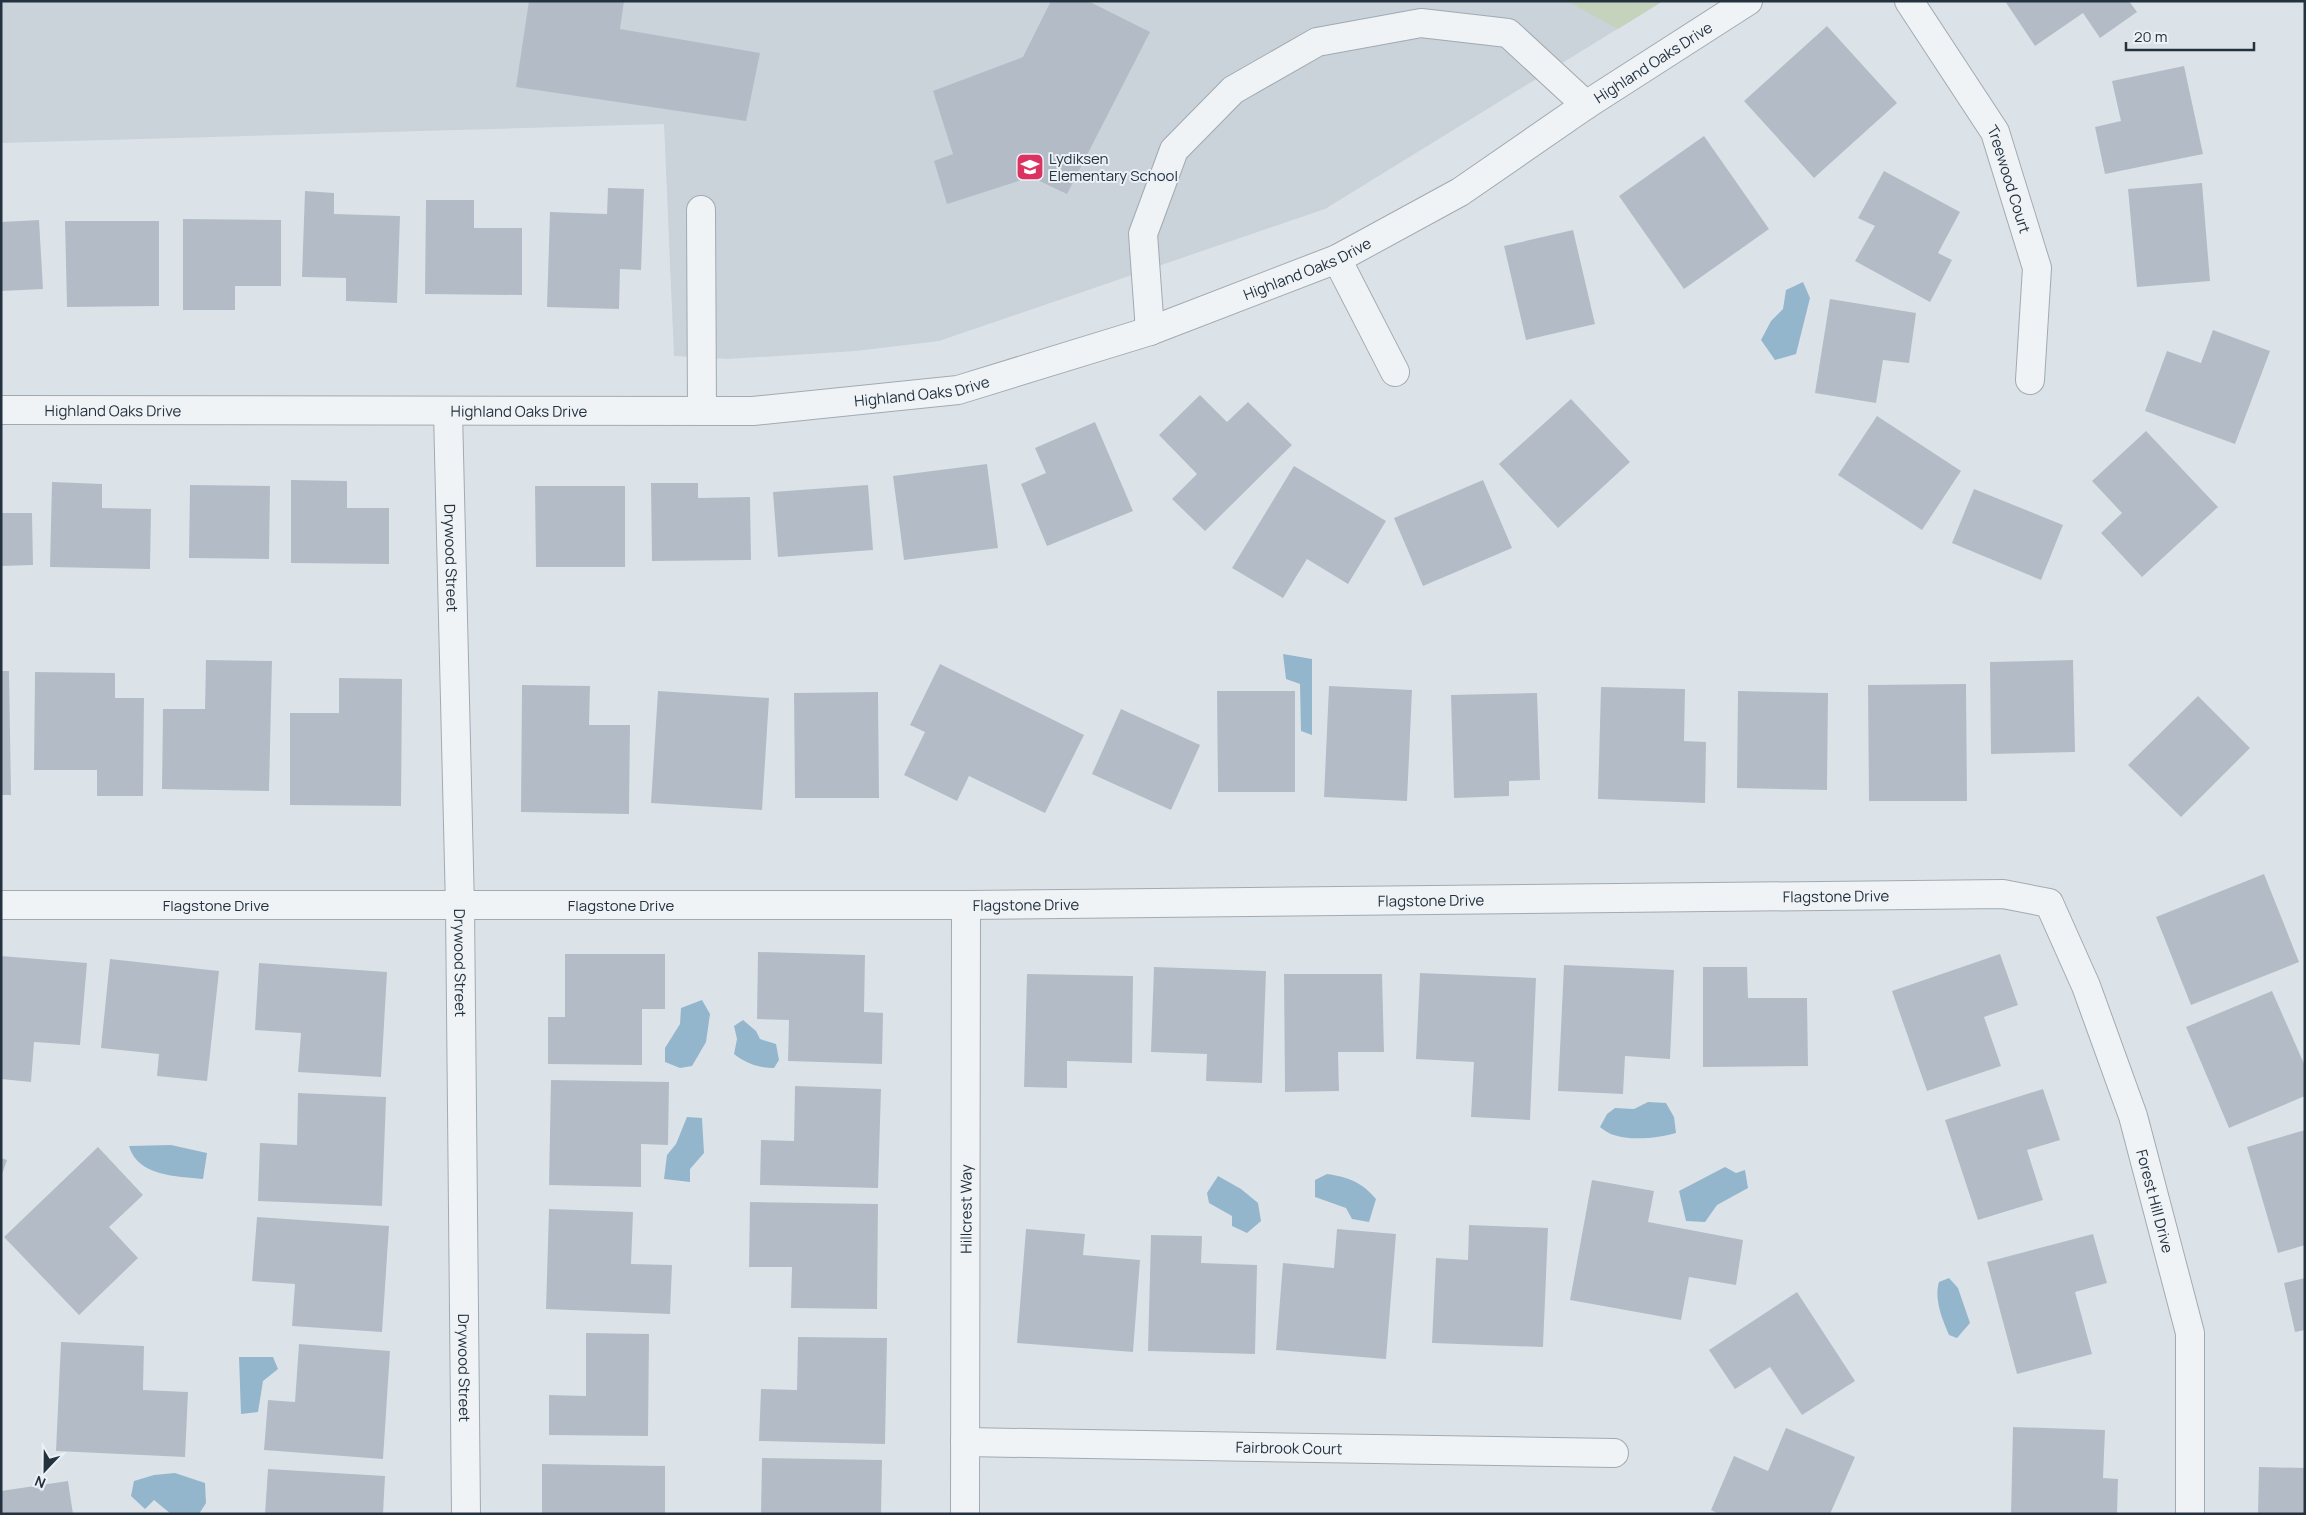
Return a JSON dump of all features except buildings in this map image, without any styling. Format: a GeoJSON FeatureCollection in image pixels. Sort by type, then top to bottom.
{"type":"FeatureCollection","features":[{"type":"Feature","properties":{"kind":"street","name":"Highland Oaks Drive"},"geometry":{"type":"LineString","coordinates":[[1,410],[448,412],[753,410],[958,390],[1150,331],[1337,259],[1460,192],[1586,104],[1748,1]]}},
{"type":"Feature","properties":{"kind":"street","name":"Treewood Court"},"geometry":{"type":"LineString","coordinates":[[1909,1],[1994,132],[1997,141],[2037,268],[2030,380]]}},
{"type":"Feature","properties":{"kind":"street"},"geometry":{"type":"LineString","coordinates":[[1150,331],[1144,234],[1174,150],[1233,90],[1318,42],[1422,23],[1508,33],[1586,104]]}},
{"type":"Feature","properties":{"kind":"street"},"geometry":{"type":"LineString","coordinates":[[701,210],[702,410]]}},
{"type":"Feature","properties":{"kind":"street"},"geometry":{"type":"LineString","coordinates":[[1337,259],[1395,372]]}},
{"type":"Feature","properties":{"kind":"street","name":"Drywood Street"},"geometry":{"type":"LineString","coordinates":[[448,412],[460,907],[466,1514]]}},
{"type":"Feature","properties":{"kind":"street","name":"Flagstone Drive"},"geometry":{"type":"LineString","coordinates":[[1,905],[460,907],[966,905],[2003,894],[2049,903]]}},
{"type":"Feature","properties":{"kind":"street","name":"Forest Hill Drive"},"geometry":{"type":"LineString","coordinates":[[2049,903],[2086,986],[2133,1116],[2190,1333],[2190,1514]]}},
{"type":"Feature","properties":{"kind":"street","name":"Hillcrest Way"},"geometry":{"type":"LineString","coordinates":[[966,905],[966,1514]]}},
{"type":"Feature","properties":{"kind":"street","name":"Fairbrook Court"},"geometry":{"type":"LineString","coordinates":[[965,1442],[1614,1453]]}},
{"type":"Feature","properties":{"kind":"shaded area","name":"Lydiksen Elementary School"},"geometry":{"type":"Polygon","coordinates":[[[1,1],[1663,1],[1325,209],[939,341],[856,351],[728,359],[674,356],[664,124],[1,143],[1,1]]]}},
{"type":"Feature","properties":{"kind":"green space"},"geometry":{"type":"Polygon","coordinates":[[[1567,1],[1663,1],[1618,29],[1567,1]]]}},
{"type":"Feature","properties":{"kind":"water"},"geometry":{"type":"Polygon","coordinates":[[[1803,282],[1810,298],[1796,354],[1775,360],[1761,340],[1771,321],[1783,309],[1786,290],[1803,282]]]}},
{"type":"Feature","properties":{"kind":"water"},"geometry":{"type":"Polygon","coordinates":[[[1283,654],[1312,659],[1312,735],[1301,731],[1300,684],[1286,679],[1283,654]]]}},
{"type":"Feature","properties":{"kind":"water"},"geometry":{"type":"Polygon","coordinates":[[[702,1000],[710,1014],[706,1042],[692,1066],[680,1068],[665,1062],[665,1048],[680,1024],[681,1008],[702,1000]]]}},
{"type":"Feature","properties":{"kind":"water"},"geometry":{"type":"Polygon","coordinates":[[[743,1020],[756,1031],[760,1039],[776,1044],[779,1060],[774,1068],[752,1064],[734,1054],[737,1039],[734,1026],[743,1020]]]}},
{"type":"Feature","properties":{"kind":"water"},"geometry":{"type":"Polygon","coordinates":[[[1648,1102],[1666,1103],[1674,1117],[1676,1133],[1654,1137],[1628,1138],[1612,1134],[1600,1127],[1607,1114],[1615,1108],[1634,1109],[1648,1102]]]}},
{"type":"Feature","properties":{"kind":"water"},"geometry":{"type":"Polygon","coordinates":[[[687,1117],[702,1118],[704,1153],[690,1169],[690,1182],[664,1179],[667,1155],[676,1144],[687,1117]]]}},
{"type":"Feature","properties":{"kind":"water"},"geometry":{"type":"Polygon","coordinates":[[[171,1145],[207,1153],[203,1179],[160,1173],[150,1169],[141,1164],[129,1146],[171,1145]]]}},
{"type":"Feature","properties":{"kind":"water"},"geometry":{"type":"Polygon","coordinates":[[[1725,1167],[1736,1173],[1745,1170],[1748,1188],[1717,1205],[1705,1222],[1686,1221],[1679,1191],[1725,1167]]]}},
{"type":"Feature","properties":{"kind":"water"},"geometry":{"type":"Polygon","coordinates":[[[1327,1174],[1354,1181],[1371,1193],[1376,1199],[1369,1222],[1352,1219],[1346,1208],[1315,1197],[1315,1180],[1327,1174]]]}},
{"type":"Feature","properties":{"kind":"water"},"geometry":{"type":"Polygon","coordinates":[[[1218,1176],[1241,1189],[1258,1203],[1261,1221],[1247,1233],[1232,1226],[1232,1216],[1209,1203],[1207,1193],[1218,1176]]]}},
{"type":"Feature","properties":{"kind":"water"},"geometry":{"type":"Polygon","coordinates":[[[1949,1278],[1958,1288],[1970,1323],[1957,1338],[1949,1335],[1941,1316],[1937,1295],[1939,1282],[1949,1278]]]}},
{"type":"Feature","properties":{"kind":"water"},"geometry":{"type":"Polygon","coordinates":[[[239,1357],[273,1357],[278,1369],[263,1381],[258,1412],[241,1414],[239,1357]]]}},
{"type":"Feature","properties":{"kind":"water"},"geometry":{"type":"Polygon","coordinates":[[[175,1473],[205,1483],[206,1503],[199,1514],[171,1514],[154,1500],[145,1509],[131,1496],[134,1481],[154,1475],[175,1473]]]}},
{"type":"Feature","properties":{"kind":"place","name":"Lydiksen Elementary School"},"geometry":{"type":"Point","coordinates":[1030,167]}}]}
